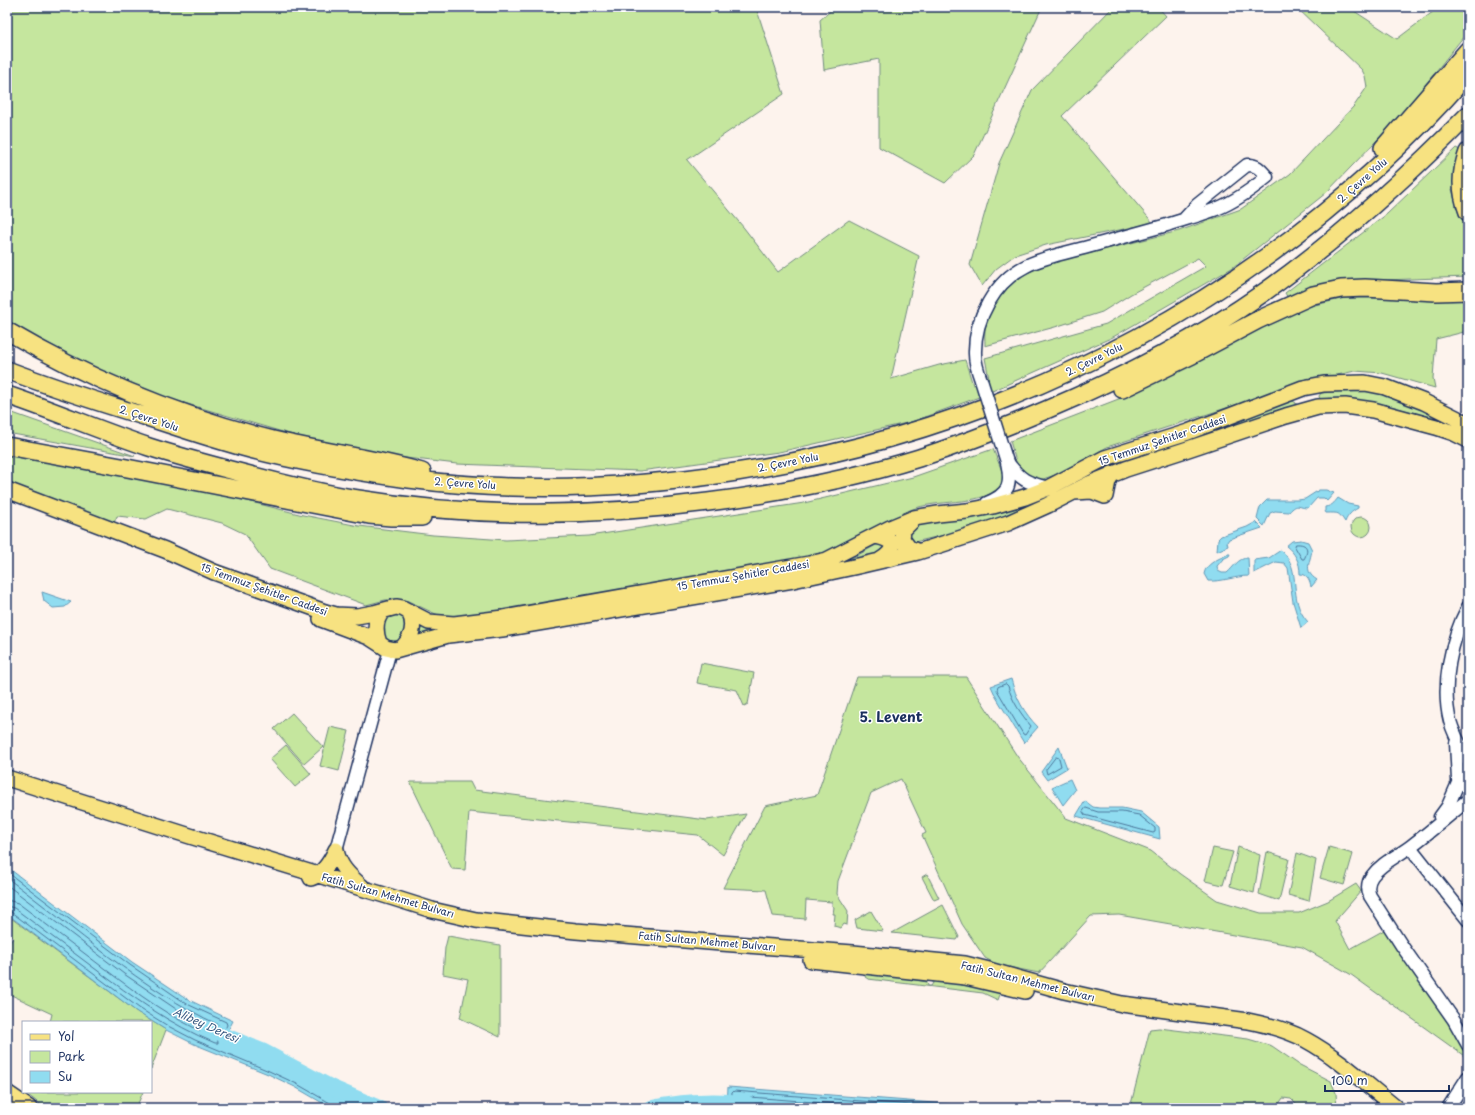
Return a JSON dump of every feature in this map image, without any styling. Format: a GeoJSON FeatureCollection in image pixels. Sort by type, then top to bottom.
{"type":"FeatureCollection","features":[{"type":"Feature","properties":{"kind":"highway"},"geometry":{"type":"LineString","coordinates":[[1452,68],[1468,41]]}},
{"type":"Feature","properties":{"kind":"highway"},"geometry":{"type":"LineString","coordinates":[[1326,211],[1468,50]]}},
{"type":"Feature","properties":{"kind":"highway","name":"2. Çevre Yolu"},"geometry":{"type":"LineString","coordinates":[[7,370],[97,402],[246,448],[343,469],[410,479],[504,486],[562,487],[615,485],[666,482],[766,467],[813,458],[890,439],[931,426],[1034,387],[1134,340],[1192,306],[1230,283],[1263,260],[1326,211],[1384,161],[1411,135],[1468,74]]}},
{"type":"Feature","properties":{"kind":"highway"},"geometry":{"type":"LineString","coordinates":[[7,395],[150,447],[276,482],[356,499],[410,507],[534,514],[623,511],[752,496],[808,486],[892,466],[962,443],[1025,419],[1064,403],[1137,368],[1190,339],[1260,295],[1325,246],[1376,204],[1430,154],[1468,115]]}},
{"type":"Feature","properties":{"kind":"highway"},"geometry":{"type":"LineString","coordinates":[[1468,152],[1462,170],[1461,182],[1463,197],[1468,212]]}},
{"type":"Feature","properties":{"kind":"highway"},"geometry":{"type":"LineString","coordinates":[[1025,419],[1054,416],[1094,402],[1313,295],[1341,289],[1365,288],[1436,292],[1468,291]]}},
{"type":"Feature","properties":{"kind":"highway"},"geometry":{"type":"LineString","coordinates":[[7,331],[81,371],[170,409],[274,440],[390,463],[424,472],[452,483]]}},
{"type":"Feature","properties":{"kind":"highway"},"geometry":{"type":"LineString","coordinates":[[7,446],[369,515],[418,517],[463,511]]}},
{"type":"Feature","properties":{"kind":"main road","name":"15 Temmuz Şehitler Caddesi"},"geometry":{"type":"LineString","coordinates":[[7,501],[325,612],[336,615],[357,616],[396,607],[402,608],[429,622],[454,624],[503,618],[827,560],[914,518],[967,511],[993,506],[1025,497],[1048,488],[1105,458],[1188,432],[1303,388],[1324,384],[1365,384],[1385,387],[1424,402],[1468,424]]}},
{"type":"Feature","properties":{"kind":"main road"},"geometry":{"type":"LineString","coordinates":[[1324,384],[1319,387],[1314,395],[1315,400],[1326,407]]}},
{"type":"Feature","properties":{"kind":"main road"},"geometry":{"type":"LineString","coordinates":[[1288,393],[1294,395],[1301,402],[1298,413]]}},
{"type":"Feature","properties":{"kind":"main road","name":"15 Temmuz Şehitler Caddesi"},"geometry":{"type":"LineString","coordinates":[[7,490],[390,647],[448,635],[502,629],[793,580],[918,552],[1008,523],[1112,474],[1298,413],[1326,407],[1352,406],[1373,410],[1448,431],[1468,440]]}},
{"type":"Feature","properties":{"kind":"main road"},"geometry":{"type":"LineString","coordinates":[[914,518],[903,530],[902,539],[908,548],[918,552]]}},
{"type":"Feature","properties":{"kind":"main road"},"geometry":{"type":"LineString","coordinates":[[875,536],[888,539],[892,547],[888,555],[878,562]]}},
{"type":"Feature","properties":{"kind":"main road"},"geometry":{"type":"LineString","coordinates":[[383,611],[379,616],[376,630],[390,647],[409,642],[412,621],[408,612]]}},
{"type":"Feature","properties":{"kind":"main road","name":"Fatih Sultan Mehmet Bulvarı"},"geometry":{"type":"LineString","coordinates":[[7,778],[29,791]]}},
{"type":"Feature","properties":{"kind":"main road","name":"Fatih Sultan Mehmet Bulvarı"},"geometry":{"type":"LineString","coordinates":[[7,789],[29,791],[301,875],[434,920],[480,930],[556,938],[913,959],[976,966],[1050,987],[1122,1004],[1268,1025],[1287,1031],[1322,1049],[1396,1108]]}},
{"type":"Feature","properties":{"kind":"main road"},"geometry":{"type":"LineString","coordinates":[[301,875],[312,878],[318,875],[329,863],[336,850]]}},
{"type":"Feature","properties":{"kind":"main road"},"geometry":{"type":"LineString","coordinates":[[336,850],[344,869],[362,888]]}},
{"type":"Feature","properties":{"kind":"main road","name":"Fatih Sultan Mehmet Bulvarı"},"geometry":{"type":"LineString","coordinates":[[318,875],[432,910],[490,922],[746,950],[863,966],[965,977],[1116,1012],[1265,1034],[1283,1040],[1316,1057],[1381,1108]]}},
{"type":"Feature","properties":{"kind":"main road"},"geometry":{"type":"LineString","coordinates":[[863,966],[870,961],[902,962],[913,959]]}},
{"type":"Feature","properties":{"kind":"main road"},"geometry":{"type":"LineString","coordinates":[[10,1103],[29,1108]]}},
{"type":"Feature","properties":{"kind":"street"},"geometry":{"type":"LineString","coordinates":[[967,511],[996,499],[1006,492],[1009,483],[1010,473],[981,380],[975,353],[980,322],[989,301],[1002,284],[1026,266],[1046,258],[1209,212],[1234,200],[1267,177],[1258,166],[1247,165],[1197,205],[1185,218]]}},
{"type":"Feature","properties":{"kind":"street"},"geometry":{"type":"LineString","coordinates":[[1007,462],[1019,477],[1028,482],[1048,488]]}},
{"type":"Feature","properties":{"kind":"street"},"geometry":{"type":"LineString","coordinates":[[1468,607],[1455,636],[1448,676],[1447,702],[1450,720],[1455,736],[1468,760]]}},
{"type":"Feature","properties":{"kind":"street"},"geometry":{"type":"LineString","coordinates":[[336,850],[390,647]]}},
{"type":"Feature","properties":{"kind":"street"},"geometry":{"type":"LineString","coordinates":[[1455,736],[1458,782],[1460,791],[1468,795]]}},
{"type":"Feature","properties":{"kind":"street"},"geometry":{"type":"LineString","coordinates":[[1428,832],[1448,806],[1463,774],[1468,772]]}},
{"type":"Feature","properties":{"kind":"street"},"geometry":{"type":"LineString","coordinates":[[1468,800],[1410,847],[1376,870],[1370,878],[1368,886],[1368,892],[1402,946],[1454,1020],[1468,1044]]}},
{"type":"Feature","properties":{"kind":"street"},"geometry":{"type":"LineString","coordinates":[[1410,847],[1468,920]]}},
{"type":"Feature","properties":{"kind":"street"},"geometry":{"type":"LineString","coordinates":[[1448,1108],[1468,1077]]}},
{"type":"Feature","properties":{"kind":"green space"},"geometry":{"type":"Polygon","coordinates":[[[7,7],[756,7],[784,94],[687,160],[744,228],[778,272],[849,220],[919,256],[891,379],[939,365],[965,360],[973,385],[989,379],[985,358],[1106,324],[1206,266],[1198,258],[1131,294],[1102,312],[1055,327],[985,346],[986,324],[994,304],[1009,287],[1027,273],[1047,264],[1179,231],[1241,209],[1290,174],[1354,106],[1367,87],[1362,70],[1296,7],[1348,7],[1397,39],[1434,11],[1435,7],[1468,7],[1468,31],[1402,114],[1326,193],[1232,268],[1113,337],[979,397],[911,422],[779,452],[640,471],[457,464],[372,454],[293,435],[157,395],[101,373],[7,320],[7,7]]]}},
{"type":"Feature","properties":{"kind":"green space"},"geometry":{"type":"Polygon","coordinates":[[[835,7],[1042,7],[974,155],[945,183],[879,147],[879,59],[824,70],[820,20],[835,7]]]}},
{"type":"Feature","properties":{"kind":"green space"},"geometry":{"type":"Polygon","coordinates":[[[1113,7],[1158,7],[1166,16],[1062,116],[1153,223],[1046,245],[1015,255],[996,269],[982,286],[970,265],[999,163],[1032,90],[1113,7]]]}},
{"type":"Feature","properties":{"kind":"green space"},"geometry":{"type":"Polygon","coordinates":[[[1456,148],[1460,150],[1455,188],[1452,189],[1459,215],[1468,228],[1468,277],[1354,281],[1288,298],[1285,293],[1387,214],[1456,148]]]}},
{"type":"Feature","properties":{"kind":"green space"},"geometry":{"type":"Polygon","coordinates":[[[1468,297],[1468,331],[1436,339],[1433,378],[1435,388],[1382,373],[1355,371],[1306,382],[1107,447],[1061,473],[1040,480],[1029,476],[1017,465],[1010,441],[1134,393],[1302,308],[1345,298],[1468,297]]]}},
{"type":"Feature","properties":{"kind":"green space"},"geometry":{"type":"Polygon","coordinates":[[[1358,390],[1371,391],[1398,398],[1424,409],[1461,428],[1409,411],[1370,402],[1348,399],[1320,400],[1319,396],[1321,393],[1358,390]]]}},
{"type":"Feature","properties":{"kind":"green space"},"geometry":{"type":"Polygon","coordinates":[[[1293,401],[1296,403],[1297,407],[1110,469],[1107,463],[1216,429],[1293,401]]]}},
{"type":"Feature","properties":{"kind":"green space"},"geometry":{"type":"Polygon","coordinates":[[[7,411],[135,456],[7,433],[7,411]]]}},
{"type":"Feature","properties":{"kind":"green space"},"geometry":{"type":"Polygon","coordinates":[[[993,449],[1004,476],[1001,488],[980,498],[921,506],[910,510],[892,521],[814,557],[682,581],[459,618],[438,615],[406,600],[385,600],[366,605],[270,569],[245,534],[222,523],[167,509],[146,519],[117,516],[113,525],[7,483],[7,455],[191,487],[303,515],[359,526],[433,535],[506,540],[589,536],[804,503],[913,477],[993,449]]]}},
{"type":"Feature","properties":{"kind":"green space"},"geometry":{"type":"Polygon","coordinates":[[[1104,463],[1107,470],[1023,511],[966,530],[910,543],[908,531],[921,523],[1104,463]]]}},
{"type":"Feature","properties":{"kind":"green space"},"geometry":{"type":"Polygon","coordinates":[[[1357,517],[1365,517],[1371,523],[1371,531],[1365,537],[1357,537],[1351,531],[1351,523],[1357,517]]]}},
{"type":"Feature","properties":{"kind":"green space"},"geometry":{"type":"Polygon","coordinates":[[[878,544],[887,546],[876,555],[812,571],[417,637],[418,623],[811,569],[840,562],[856,556],[878,544]]]}},
{"type":"Feature","properties":{"kind":"green space"},"geometry":{"type":"Polygon","coordinates":[[[396,614],[405,619],[407,629],[397,643],[384,640],[381,623],[389,616],[396,614]]]}},
{"type":"Feature","properties":{"kind":"green space"},"geometry":{"type":"Polygon","coordinates":[[[701,663],[754,673],[748,704],[744,706],[737,690],[697,683],[701,663]]]}},
{"type":"Feature","properties":{"kind":"green space"},"geometry":{"type":"Polygon","coordinates":[[[857,677],[966,677],[1017,756],[1066,818],[1151,851],[1217,900],[1261,913],[1299,913],[1328,901],[1356,884],[1361,891],[1335,921],[1350,949],[1386,929],[1463,1046],[1467,1058],[1350,974],[1302,947],[1119,915],[1091,916],[1039,973],[998,965],[985,958],[962,924],[922,835],[926,833],[901,779],[871,793],[838,881],[837,894],[848,911],[847,925],[844,924],[841,928],[834,926],[835,914],[833,914],[834,907],[832,906],[832,902],[806,900],[805,919],[773,916],[766,890],[723,888],[765,806],[817,795],[857,677]]]}},
{"type":"Feature","properties":{"kind":"green space"},"geometry":{"type":"Polygon","coordinates":[[[292,713],[323,747],[304,764],[274,729],[292,713]]]}},
{"type":"Feature","properties":{"kind":"green space"},"geometry":{"type":"Polygon","coordinates":[[[330,727],[349,731],[339,771],[320,766],[330,727]]]}},
{"type":"Feature","properties":{"kind":"green space"},"geometry":{"type":"Polygon","coordinates":[[[286,745],[311,774],[295,787],[270,759],[286,745]]]}},
{"type":"Feature","properties":{"kind":"green space"},"geometry":{"type":"Polygon","coordinates":[[[410,782],[470,782],[474,790],[707,820],[746,814],[723,855],[698,835],[469,812],[465,870],[452,869],[410,782]]]}},
{"type":"Feature","properties":{"kind":"green space"},"geometry":{"type":"Polygon","coordinates":[[[1238,847],[1260,855],[1254,893],[1230,886],[1238,847]]]}},
{"type":"Feature","properties":{"kind":"green space"},"geometry":{"type":"Polygon","coordinates":[[[1329,847],[1353,854],[1344,885],[1320,878],[1329,847]]]}},
{"type":"Feature","properties":{"kind":"green space"},"geometry":{"type":"Polygon","coordinates":[[[1213,848],[1233,852],[1223,885],[1205,881],[1213,848]]]}},
{"type":"Feature","properties":{"kind":"green space"},"geometry":{"type":"Polygon","coordinates":[[[1267,852],[1289,859],[1279,901],[1259,894],[1267,852]]]}},
{"type":"Feature","properties":{"kind":"green space"},"geometry":{"type":"Polygon","coordinates":[[[1297,853],[1316,860],[1309,901],[1288,895],[1297,853]]]}},
{"type":"Feature","properties":{"kind":"green space"},"geometry":{"type":"Polygon","coordinates":[[[927,874],[939,898],[934,900],[922,877],[927,874]]]}},
{"type":"Feature","properties":{"kind":"green space"},"geometry":{"type":"Polygon","coordinates":[[[943,905],[959,937],[957,940],[892,933],[943,905]]]}},
{"type":"Feature","properties":{"kind":"green space"},"geometry":{"type":"Polygon","coordinates":[[[871,911],[883,931],[857,928],[855,920],[871,911]]]}},
{"type":"Feature","properties":{"kind":"green space"},"geometry":{"type":"Polygon","coordinates":[[[7,915],[137,1012],[152,1021],[50,1021],[52,1014],[7,993],[7,947],[13,938],[7,931],[7,915]]]}},
{"type":"Feature","properties":{"kind":"green space"},"geometry":{"type":"Polygon","coordinates":[[[448,936],[500,945],[500,1037],[460,1018],[468,979],[443,974],[445,948],[448,936]]]}},
{"type":"Feature","properties":{"kind":"green space"},"geometry":{"type":"Polygon","coordinates":[[[867,972],[927,982],[928,986],[931,986],[934,979],[951,980],[1001,992],[998,1000],[983,993],[868,979],[865,977],[867,972]]]}},
{"type":"Feature","properties":{"kind":"green space"},"geometry":{"type":"Polygon","coordinates":[[[152,1021],[166,1030],[152,1066],[152,1021]]]}},
{"type":"Feature","properties":{"kind":"green space"},"geometry":{"type":"Polygon","coordinates":[[[1159,1028],[1248,1039],[1272,1046],[1298,1064],[1331,1081],[1336,1093],[1337,1108],[1300,1108],[1291,1099],[1283,1098],[1276,1108],[1130,1108],[1150,1029],[1159,1028]]]}},
{"type":"Feature","properties":{"kind":"green space"},"geometry":{"type":"Polygon","coordinates":[[[25,1093],[143,1093],[136,1108],[45,1108],[25,1093]]]}},
{"type":"Feature","properties":{"kind":"water"},"geometry":{"type":"Polygon","coordinates":[[[1319,490],[1326,490],[1334,493],[1327,501],[1324,498],[1317,498],[1308,508],[1296,506],[1289,512],[1275,511],[1270,513],[1264,526],[1257,519],[1260,507],[1267,500],[1305,499],[1319,490]]]}},
{"type":"Feature","properties":{"kind":"water"},"geometry":{"type":"Polygon","coordinates":[[[1338,498],[1348,504],[1358,506],[1358,508],[1352,512],[1345,522],[1338,514],[1326,513],[1325,511],[1325,507],[1333,504],[1338,498]]]}},
{"type":"Feature","properties":{"kind":"water"},"geometry":{"type":"Polygon","coordinates":[[[1256,522],[1262,528],[1229,539],[1227,542],[1228,546],[1217,551],[1218,539],[1221,536],[1247,527],[1256,522]]]}},
{"type":"Feature","properties":{"kind":"water"},"geometry":{"type":"Polygon","coordinates":[[[1301,540],[1308,542],[1312,550],[1308,566],[1310,573],[1317,580],[1311,587],[1307,577],[1300,574],[1296,558],[1286,546],[1292,541],[1301,540]]]}},
{"type":"Feature","properties":{"kind":"water"},"geometry":{"type":"Polygon","coordinates":[[[1281,550],[1288,558],[1292,567],[1298,604],[1301,613],[1308,622],[1301,628],[1293,602],[1288,568],[1284,563],[1276,562],[1254,573],[1254,560],[1269,558],[1281,550]]]}},
{"type":"Feature","properties":{"kind":"water"},"geometry":{"type":"Polygon","coordinates":[[[1230,554],[1229,556],[1223,559],[1217,566],[1218,571],[1227,573],[1239,561],[1248,558],[1249,576],[1219,581],[1208,581],[1204,574],[1207,567],[1230,554]]]}},
{"type":"Feature","properties":{"kind":"water"},"geometry":{"type":"Polygon","coordinates":[[[42,592],[71,602],[65,607],[53,608],[44,601],[42,592]]]}},
{"type":"Feature","properties":{"kind":"water"},"geometry":{"type":"Polygon","coordinates":[[[1011,679],[1015,693],[1021,705],[1038,727],[1024,743],[991,686],[1011,679]]]}},
{"type":"Feature","properties":{"kind":"water"},"geometry":{"type":"Polygon","coordinates":[[[1059,747],[1067,768],[1047,780],[1041,772],[1059,747]]]}},
{"type":"Feature","properties":{"kind":"water"},"geometry":{"type":"Polygon","coordinates":[[[1070,779],[1075,790],[1063,805],[1052,787],[1070,779]]]}},
{"type":"Feature","properties":{"kind":"water"},"geometry":{"type":"Polygon","coordinates":[[[1085,801],[1093,807],[1122,808],[1141,812],[1159,827],[1160,839],[1076,816],[1085,801]]]}},
{"type":"Feature","properties":{"kind":"water"},"geometry":{"type":"Polygon","coordinates":[[[7,867],[132,962],[189,1000],[233,1021],[225,1036],[298,1069],[370,1108],[331,1108],[295,1087],[268,1074],[194,1044],[166,1030],[137,1012],[7,914],[7,867]]]}},
{"type":"Feature","properties":{"kind":"water"},"geometry":{"type":"Polygon","coordinates":[[[728,1087],[983,1108],[727,1108],[728,1087]]]}},
{"type":"Feature","properties":{"kind":"water"},"geometry":{"type":"Polygon","coordinates":[[[707,1106],[727,1108],[683,1108],[707,1106]]]}},
{"type":"Feature","properties":{"kind":"waterway","name":"Alibey Deresi"},"geometry":{"type":"LineString","coordinates":[[207,1028],[263,1051],[331,1087],[380,1108]]}},
{"type":"Feature","properties":{"kind":"waterway","name":"Alibey Deresi"},"geometry":{"type":"LineString","coordinates":[[650,1108],[698,1101],[747,1103]]}},
{"type":"Feature","properties":{"kind":"district","name":"5. Levent"},"geometry":{"type":"Point","coordinates":[891,717]}}]}
